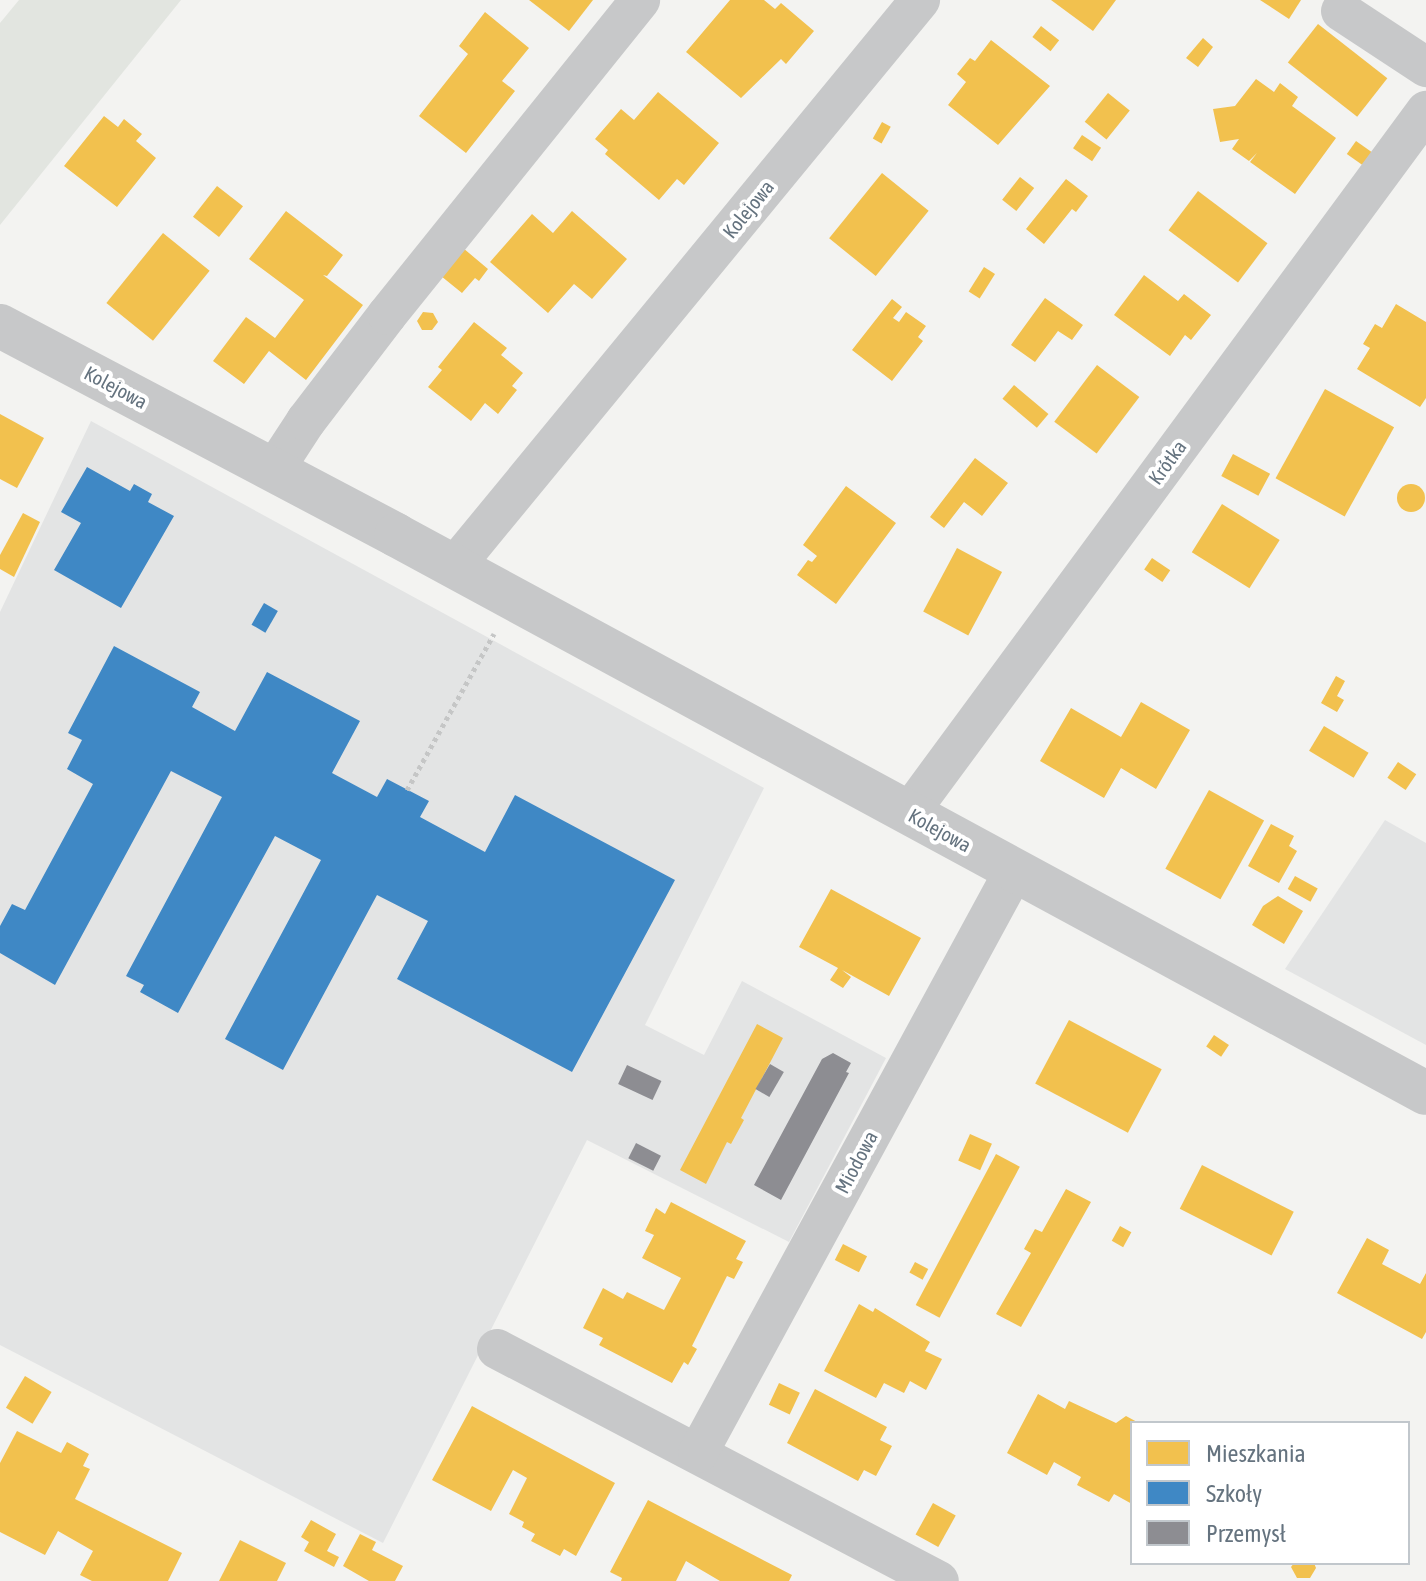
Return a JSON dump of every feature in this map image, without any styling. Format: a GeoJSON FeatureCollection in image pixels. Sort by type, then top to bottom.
{"type":"FeatureCollection","features":[{"type":"Feature","properties":{"kind":"street"},"geometry":{"type":"LineString","coordinates":[[274,470],[306,421],[387,315],[640,0]]}},
{"type":"Feature","properties":{"kind":"street","name":"Kolejowa"},"geometry":{"type":"LineString","coordinates":[[454,567],[920,0]]}},
{"type":"Feature","properties":{"kind":"street"},"geometry":{"type":"LineString","coordinates":[[1341,11],[1426,67]]}},
{"type":"Feature","properties":{"kind":"street","name":"Krótka"},"geometry":{"type":"LineString","coordinates":[[909,813],[1426,111]]}},
{"type":"Feature","properties":{"kind":"street","name":"Kolejowa"},"geometry":{"type":"LineString","coordinates":[[0,326],[274,470],[1426,1093]]}},
{"type":"Feature","properties":{"kind":"street","name":"Miodowa"},"geometry":{"type":"LineString","coordinates":[[698,1453],[1014,871]]}},
{"type":"Feature","properties":{"kind":"street"},"geometry":{"type":"LineString","coordinates":[[497,1349],[939,1581]]}},
{"type":"Feature","properties":{"kind":"path"},"geometry":{"type":"LineString","coordinates":[[407,790],[496,629]]}},
{"type":"Feature","properties":{"kind":"shaded area"},"geometry":{"type":"Polygon","coordinates":[[[19,0],[181,0],[0,225],[0,23],[19,0]]]}},
{"type":"Feature","properties":{"kind":"shaded area"},"geometry":{"type":"Polygon","coordinates":[[[91,421],[764,788],[645,1025],[704,1055],[742,981],[886,1058],[789,1242],[587,1140],[383,1543],[0,1345],[0,612],[91,421]]]}},
{"type":"Feature","properties":{"kind":"shaded area"},"geometry":{"type":"Polygon","coordinates":[[[1385,820],[1426,843],[1426,1045],[1285,969],[1385,820]]]}},
{"type":"Feature","properties":{"kind":"building: Mieszkania"},"geometry":{"type":"Polygon","coordinates":[[[529,0],[593,0],[569,31],[529,0]]]}},
{"type":"Feature","properties":{"kind":"building: Mieszkania"},"geometry":{"type":"Polygon","coordinates":[[[730,0],[764,0],[775,9],[781,3],[814,31],[786,64],[781,59],[741,98],[686,52],[730,0]]]}},
{"type":"Feature","properties":{"kind":"building: Mieszkania"},"geometry":{"type":"Polygon","coordinates":[[[1051,0],[1116,0],[1093,31],[1051,0]]]}},
{"type":"Feature","properties":{"kind":"building: Mieszkania"},"geometry":{"type":"Polygon","coordinates":[[[1260,0],[1301,0],[1289,19],[1260,0]]]}},
{"type":"Feature","properties":{"kind":"building: Mieszkania"},"geometry":{"type":"Polygon","coordinates":[[[485,12],[529,48],[502,81],[515,91],[466,153],[419,116],[468,54],[459,46],[485,12]]]}},
{"type":"Feature","properties":{"kind":"building: Mieszkania"},"geometry":{"type":"Polygon","coordinates":[[[1318,24],[1387,78],[1357,117],[1288,63],[1318,24]]]}},
{"type":"Feature","properties":{"kind":"building: Mieszkania"},"geometry":{"type":"Polygon","coordinates":[[[1041,26],[1059,40],[1051,51],[1032,37],[1041,26]]]}},
{"type":"Feature","properties":{"kind":"building: Mieszkania"},"geometry":{"type":"Polygon","coordinates":[[[1203,38],[1213,47],[1198,67],[1186,58],[1203,38]]]}},
{"type":"Feature","properties":{"kind":"building: Mieszkania"},"geometry":{"type":"Polygon","coordinates":[[[991,40],[1050,86],[998,145],[948,105],[966,82],[957,74],[970,58],[975,61],[991,40]]]}},
{"type":"Feature","properties":{"kind":"building: Mieszkania"},"geometry":{"type":"Polygon","coordinates":[[[1256,79],[1274,92],[1280,83],[1298,97],[1292,106],[1336,138],[1295,194],[1250,162],[1257,153],[1249,161],[1232,149],[1239,139],[1220,142],[1213,109],[1235,106],[1256,79]]]}},
{"type":"Feature","properties":{"kind":"building: Mieszkania"},"geometry":{"type":"Polygon","coordinates":[[[658,92],[719,143],[684,185],[677,179],[659,200],[605,154],[608,150],[595,139],[621,109],[634,120],[658,92]]]}},
{"type":"Feature","properties":{"kind":"building: Mieszkania"},"geometry":{"type":"Polygon","coordinates":[[[1108,93],[1130,111],[1106,139],[1085,122],[1108,93]]]}},
{"type":"Feature","properties":{"kind":"building: Mieszkania"},"geometry":{"type":"Polygon","coordinates":[[[104,116],[118,127],[124,119],[142,134],[136,141],[156,158],[117,207],[64,166],[104,116]]]}},
{"type":"Feature","properties":{"kind":"building: Mieszkania"},"geometry":{"type":"Polygon","coordinates":[[[882,122],[891,127],[882,143],[873,139],[882,122]]]}},
{"type":"Feature","properties":{"kind":"building: Mieszkania"},"geometry":{"type":"Polygon","coordinates":[[[1082,135],[1101,148],[1092,161],[1073,148],[1082,135]]]}},
{"type":"Feature","properties":{"kind":"building: Mieszkania"},"geometry":{"type":"Polygon","coordinates":[[[1356,141],[1380,158],[1371,171],[1347,154],[1356,141]]]}},
{"type":"Feature","properties":{"kind":"building: Mieszkania"},"geometry":{"type":"Polygon","coordinates":[[[882,173],[929,211],[876,276],[829,238],[882,173]]]}},
{"type":"Feature","properties":{"kind":"building: Mieszkania"},"geometry":{"type":"Polygon","coordinates":[[[1020,177],[1034,188],[1016,211],[1002,200],[1020,177]]]}},
{"type":"Feature","properties":{"kind":"building: Mieszkania"},"geometry":{"type":"Polygon","coordinates":[[[1066,179],[1088,196],[1076,212],[1072,209],[1044,244],[1026,229],[1066,179]]]}},
{"type":"Feature","properties":{"kind":"building: Mieszkania"},"geometry":{"type":"Polygon","coordinates":[[[217,186],[243,206],[219,237],[193,217],[217,186]]]}},
{"type":"Feature","properties":{"kind":"building: Mieszkania"},"geometry":{"type":"Polygon","coordinates":[[[1198,191],[1267,243],[1238,282],[1169,230],[1198,191]]]}},
{"type":"Feature","properties":{"kind":"building: Mieszkania"},"geometry":{"type":"Polygon","coordinates":[[[286,211],[343,255],[327,276],[323,275],[363,305],[306,380],[269,351],[244,384],[213,361],[246,317],[275,338],[304,300],[249,259],[286,211]]]}},
{"type":"Feature","properties":{"kind":"building: Mieszkania"},"geometry":{"type":"Polygon","coordinates":[[[572,211],[627,259],[592,299],[574,284],[548,313],[490,262],[532,214],[553,233],[572,211]]]}},
{"type":"Feature","properties":{"kind":"building: Mieszkania"},"geometry":{"type":"Polygon","coordinates":[[[163,233],[210,271],[153,341],[106,303],[163,233]]]}},
{"type":"Feature","properties":{"kind":"building: Mieszkania"},"geometry":{"type":"Polygon","coordinates":[[[463,248],[488,269],[479,281],[475,278],[462,293],[441,276],[463,248]]]}},
{"type":"Feature","properties":{"kind":"building: Mieszkania"},"geometry":{"type":"Polygon","coordinates":[[[984,267],[995,274],[980,298],[969,292],[984,267]]]}},
{"type":"Feature","properties":{"kind":"building: Mieszkania"},"geometry":{"type":"Polygon","coordinates":[[[1144,275],[1178,301],[1184,294],[1211,315],[1191,340],[1185,335],[1170,356],[1114,315],[1144,275]]]}},
{"type":"Feature","properties":{"kind":"building: Mieszkania"},"geometry":{"type":"Polygon","coordinates":[[[1045,298],[1083,325],[1072,340],[1058,331],[1035,362],[1011,345],[1045,298]]]}},
{"type":"Feature","properties":{"kind":"building: Mieszkania"},"geometry":{"type":"Polygon","coordinates":[[[892,299],[902,307],[893,318],[899,322],[906,312],[926,326],[918,337],[923,341],[892,381],[852,350],[892,299]]]}},
{"type":"Feature","properties":{"kind":"building: Mieszkania"},"geometry":{"type":"Polygon","coordinates":[[[1396,304],[1426,322],[1426,398],[1420,407],[1357,369],[1370,348],[1363,344],[1375,324],[1382,328],[1396,304]]]}},
{"type":"Feature","properties":{"kind":"building: Mieszkania"},"geometry":{"type":"Polygon","coordinates":[[[423,312],[433,313],[438,322],[432,330],[422,330],[417,321],[423,312]]]}},
{"type":"Feature","properties":{"kind":"building: Mieszkania"},"geometry":{"type":"Polygon","coordinates":[[[474,322],[507,348],[501,355],[523,373],[512,386],[517,390],[498,414],[485,403],[471,421],[428,387],[442,370],[438,367],[474,322]]]}},
{"type":"Feature","properties":{"kind":"building: Mieszkania"},"geometry":{"type":"Polygon","coordinates":[[[1097,365],[1139,397],[1097,454],[1054,422],[1097,365]]]}},
{"type":"Feature","properties":{"kind":"building: Mieszkania"},"geometry":{"type":"Polygon","coordinates":[[[1014,385],[1048,414],[1037,428],[1002,399],[1014,385]]]}},
{"type":"Feature","properties":{"kind":"building: Mieszkania"},"geometry":{"type":"Polygon","coordinates":[[[1325,389],[1394,427],[1345,517],[1276,478],[1325,389]]]}},
{"type":"Feature","properties":{"kind":"building: Mieszkania"},"geometry":{"type":"Polygon","coordinates":[[[0,414],[44,438],[17,488],[0,479],[0,414]]]}},
{"type":"Feature","properties":{"kind":"building: Mieszkania"},"geometry":{"type":"Polygon","coordinates":[[[1233,454],[1270,474],[1258,496],[1221,476],[1233,454]]]}},
{"type":"Feature","properties":{"kind":"building: Mieszkania"},"geometry":{"type":"Polygon","coordinates":[[[975,458],[1008,483],[982,516],[964,502],[944,528],[930,517],[975,458]]]}},
{"type":"Feature","properties":{"kind":"building: Mieszkania"},"geometry":{"type":"Polygon","coordinates":[[[1411,484],[1421,488],[1425,498],[1421,508],[1411,512],[1401,508],[1397,498],[1401,488],[1411,484]]]}},
{"type":"Feature","properties":{"kind":"building: Mieszkania"},"geometry":{"type":"Polygon","coordinates":[[[846,486],[896,523],[836,604],[797,575],[808,560],[812,562],[817,556],[803,545],[846,486]]]}},
{"type":"Feature","properties":{"kind":"building: Mieszkania"},"geometry":{"type":"Polygon","coordinates":[[[1222,504],[1280,540],[1249,588],[1192,552],[1222,504]]]}},
{"type":"Feature","properties":{"kind":"building: Mieszkania"},"geometry":{"type":"Polygon","coordinates":[[[23,513],[40,522],[14,577],[0,569],[0,555],[23,513]]]}},
{"type":"Feature","properties":{"kind":"building: Mieszkania"},"geometry":{"type":"Polygon","coordinates":[[[957,548],[1002,572],[968,636],[923,612],[957,548]]]}},
{"type":"Feature","properties":{"kind":"building: Mieszkania"},"geometry":{"type":"Polygon","coordinates":[[[1152,558],[1170,570],[1162,582],[1144,570],[1152,558]]]}},
{"type":"Feature","properties":{"kind":"building: Mieszkania"},"geometry":{"type":"Polygon","coordinates":[[[1336,676],[1345,681],[1337,696],[1344,700],[1337,712],[1321,703],[1336,676]]]}},
{"type":"Feature","properties":{"kind":"building: Mieszkania"},"geometry":{"type":"Polygon","coordinates":[[[1141,702],[1190,730],[1156,789],[1121,768],[1104,798],[1040,761],[1071,708],[1121,737],[1141,702]]]}},
{"type":"Feature","properties":{"kind":"building: Mieszkania"},"geometry":{"type":"Polygon","coordinates":[[[1324,726],[1369,753],[1354,778],[1309,751],[1324,726]]]}},
{"type":"Feature","properties":{"kind":"building: Mieszkania"},"geometry":{"type":"Polygon","coordinates":[[[1398,762],[1416,774],[1406,790],[1387,778],[1398,762]]]}},
{"type":"Feature","properties":{"kind":"building: Mieszkania"},"geometry":{"type":"Polygon","coordinates":[[[1209,790],[1264,821],[1220,899],[1165,869],[1209,790]]]}},
{"type":"Feature","properties":{"kind":"building: Mieszkania"},"geometry":{"type":"Polygon","coordinates":[[[1271,824],[1294,836],[1289,846],[1297,851],[1279,883],[1248,866],[1271,824]]]}},
{"type":"Feature","properties":{"kind":"building: Mieszkania"},"geometry":{"type":"Polygon","coordinates":[[[1295,876],[1318,889],[1310,902],[1288,889],[1295,876]]]}},
{"type":"Feature","properties":{"kind":"building: Mieszkania"},"geometry":{"type":"Polygon","coordinates":[[[831,889],[921,938],[889,996],[842,970],[851,977],[843,988],[830,980],[838,968],[799,947],[831,889]]]}},
{"type":"Feature","properties":{"kind":"building: Mieszkania"},"geometry":{"type":"Polygon","coordinates":[[[1278,896],[1303,911],[1284,944],[1252,925],[1263,906],[1278,896]]]}},
{"type":"Feature","properties":{"kind":"building: Mieszkania"},"geometry":{"type":"Polygon","coordinates":[[[1069,1020],[1162,1069],[1128,1133],[1035,1084],[1069,1020]]]}},
{"type":"Feature","properties":{"kind":"building: Mieszkania"},"geometry":{"type":"Polygon","coordinates":[[[757,1024],[783,1038],[741,1118],[744,1120],[731,1144],[727,1142],[706,1184],[680,1170],[757,1024]]]}},
{"type":"Feature","properties":{"kind":"building: Mieszkania"},"geometry":{"type":"Polygon","coordinates":[[[1214,1035],[1229,1045],[1221,1057],[1206,1047],[1214,1035]]]}},
{"type":"Feature","properties":{"kind":"building: Mieszkania"},"geometry":{"type":"Polygon","coordinates":[[[970,1134],[992,1144],[980,1170],[958,1160],[970,1134]]]}},
{"type":"Feature","properties":{"kind":"building: Mieszkania"},"geometry":{"type":"Polygon","coordinates":[[[996,1154],[1020,1167],[940,1318],[916,1305],[996,1154]]]}},
{"type":"Feature","properties":{"kind":"building: Mieszkania"},"geometry":{"type":"Polygon","coordinates":[[[1202,1165],[1294,1212],[1272,1255],[1180,1209],[1202,1165]]]}},
{"type":"Feature","properties":{"kind":"building: Mieszkania"},"geometry":{"type":"Polygon","coordinates":[[[1066,1189],[1091,1202],[1021,1327],[996,1314],[1031,1253],[1024,1249],[1035,1229],[1042,1232],[1066,1189]]]}},
{"type":"Feature","properties":{"kind":"building: Mieszkania"},"geometry":{"type":"Polygon","coordinates":[[[671,1202],[746,1241],[736,1259],[743,1262],[734,1279],[727,1276],[692,1346],[697,1349],[688,1365],[684,1362],[672,1383],[599,1345],[603,1338],[583,1328],[603,1288],[623,1299],[627,1292],[664,1310],[681,1278],[642,1258],[654,1235],[645,1231],[656,1208],[665,1214],[671,1202]]]}},
{"type":"Feature","properties":{"kind":"building: Mieszkania"},"geometry":{"type":"Polygon","coordinates":[[[1120,1226],[1131,1232],[1123,1247],[1112,1241],[1120,1226]]]}},
{"type":"Feature","properties":{"kind":"building: Mieszkania"},"geometry":{"type":"Polygon","coordinates":[[[1367,1238],[1389,1250],[1382,1264],[1420,1284],[1426,1273],[1426,1332],[1422,1339],[1337,1293],[1367,1238]]]}},
{"type":"Feature","properties":{"kind":"building: Mieszkania"},"geometry":{"type":"Polygon","coordinates":[[[843,1244],[867,1256],[859,1272],[835,1260],[843,1244]]]}},
{"type":"Feature","properties":{"kind":"building: Mieszkania"},"geometry":{"type":"Polygon","coordinates":[[[915,1262],[928,1269],[923,1280],[909,1273],[915,1262]]]}},
{"type":"Feature","properties":{"kind":"building: Mieszkania"},"geometry":{"type":"Polygon","coordinates":[[[859,1304],[873,1312],[875,1308],[930,1342],[925,1351],[942,1359],[926,1390],[910,1381],[904,1393],[884,1383],[876,1398],[824,1371],[859,1304]]]}},
{"type":"Feature","properties":{"kind":"building: Mieszkania"},"geometry":{"type":"Polygon","coordinates":[[[25,1376],[52,1392],[33,1424],[6,1408],[25,1376]]]}},
{"type":"Feature","properties":{"kind":"building: Mieszkania"},"geometry":{"type":"Polygon","coordinates":[[[779,1383],[800,1393],[790,1414],[769,1405],[779,1383]]]}},
{"type":"Feature","properties":{"kind":"building: Mieszkania"},"geometry":{"type":"Polygon","coordinates":[[[815,1389],[887,1427],[880,1440],[892,1446],[876,1476],[864,1470],[858,1481],[787,1443],[815,1389]]]}},
{"type":"Feature","properties":{"kind":"building: Mieszkania"},"geometry":{"type":"Polygon","coordinates":[[[1038,1394],[1065,1409],[1069,1401],[1116,1423],[1126,1416],[1135,1421],[1130,1421],[1130,1503],[1114,1494],[1109,1502],[1077,1485],[1081,1477],[1054,1462],[1047,1475],[1007,1453],[1038,1394]]]}},
{"type":"Feature","properties":{"kind":"building: Mieszkania"},"geometry":{"type":"Polygon","coordinates":[[[472,1406],[615,1483],[576,1556],[564,1549],[560,1556],[531,1541],[535,1534],[522,1527],[524,1522],[509,1514],[527,1478],[513,1470],[491,1511],[432,1480],[472,1406]]]}},
{"type":"Feature","properties":{"kind":"building: Mieszkania"},"geometry":{"type":"Polygon","coordinates":[[[17,1431],[61,1453],[67,1442],[89,1454],[83,1466],[90,1469],[75,1499],[182,1553],[168,1581],[92,1581],[80,1575],[93,1551],[58,1531],[45,1555],[0,1532],[0,1463],[17,1431]]]}},
{"type":"Feature","properties":{"kind":"building: Mieszkania"},"geometry":{"type":"Polygon","coordinates":[[[648,1500],[792,1575],[789,1581],[720,1581],[686,1561],[676,1581],[621,1581],[622,1578],[610,1572],[648,1500]]]}},
{"type":"Feature","properties":{"kind":"building: Mieszkania"},"geometry":{"type":"Polygon","coordinates":[[[933,1503],[956,1516],[938,1547],[916,1534],[933,1503]]]}},
{"type":"Feature","properties":{"kind":"building: Mieszkania"},"geometry":{"type":"Polygon","coordinates":[[[311,1520],[336,1534],[327,1551],[339,1557],[334,1567],[304,1551],[309,1542],[301,1537],[311,1520]]]}},
{"type":"Feature","properties":{"kind":"building: Mieszkania"},"geometry":{"type":"Polygon","coordinates":[[[360,1534],[376,1542],[372,1550],[403,1566],[395,1581],[369,1581],[343,1566],[360,1534]]]}},
{"type":"Feature","properties":{"kind":"building: Mieszkania"},"geometry":{"type":"Polygon","coordinates":[[[240,1540],[286,1563],[277,1581],[219,1581],[240,1540]]]}},
{"type":"Feature","properties":{"kind":"building: Mieszkania"},"geometry":{"type":"Polygon","coordinates":[[[1315,1565],[1316,1568],[1310,1578],[1297,1578],[1291,1567],[1315,1565]]]}},
{"type":"Feature","properties":{"kind":"building: Szkoły"},"geometry":{"type":"Polygon","coordinates":[[[87,467],[130,491],[134,484],[152,494],[148,502],[174,516],[121,608],[54,570],[81,523],[61,512],[87,467]]]}},
{"type":"Feature","properties":{"kind":"building: Szkoły"},"geometry":{"type":"Polygon","coordinates":[[[264,603],[278,611],[265,633],[252,625],[264,603]]]}},
{"type":"Feature","properties":{"kind":"building: Szkoły"},"geometry":{"type":"Polygon","coordinates":[[[114,646],[200,692],[192,707],[235,731],[267,672],[360,721],[332,773],[377,797],[387,779],[429,801],[420,817],[485,852],[515,795],[675,880],[572,1072],[397,979],[428,921],[377,895],[283,1070],[225,1039],[321,860],[275,836],[178,1013],[140,992],[144,985],[126,976],[222,797],[171,771],[55,985],[0,953],[0,926],[12,904],[25,910],[93,784],[67,769],[82,740],[68,733],[114,646]]]}},
{"type":"Feature","properties":{"kind":"building: Przemysł"},"geometry":{"type":"Polygon","coordinates":[[[833,1053],[851,1063],[846,1072],[849,1073],[781,1200],[754,1185],[822,1059],[833,1053]]]}},
{"type":"Feature","properties":{"kind":"building: Przemysł"},"geometry":{"type":"Polygon","coordinates":[[[770,1064],[784,1072],[769,1097],[756,1089],[770,1064]]]}},
{"type":"Feature","properties":{"kind":"building: Przemysł"},"geometry":{"type":"Polygon","coordinates":[[[627,1065],[661,1081],[653,1100],[618,1084],[627,1065]]]}},
{"type":"Feature","properties":{"kind":"building: Przemysł"},"geometry":{"type":"Polygon","coordinates":[[[636,1143],[661,1156],[653,1171],[628,1158],[636,1143]]]}}]}
